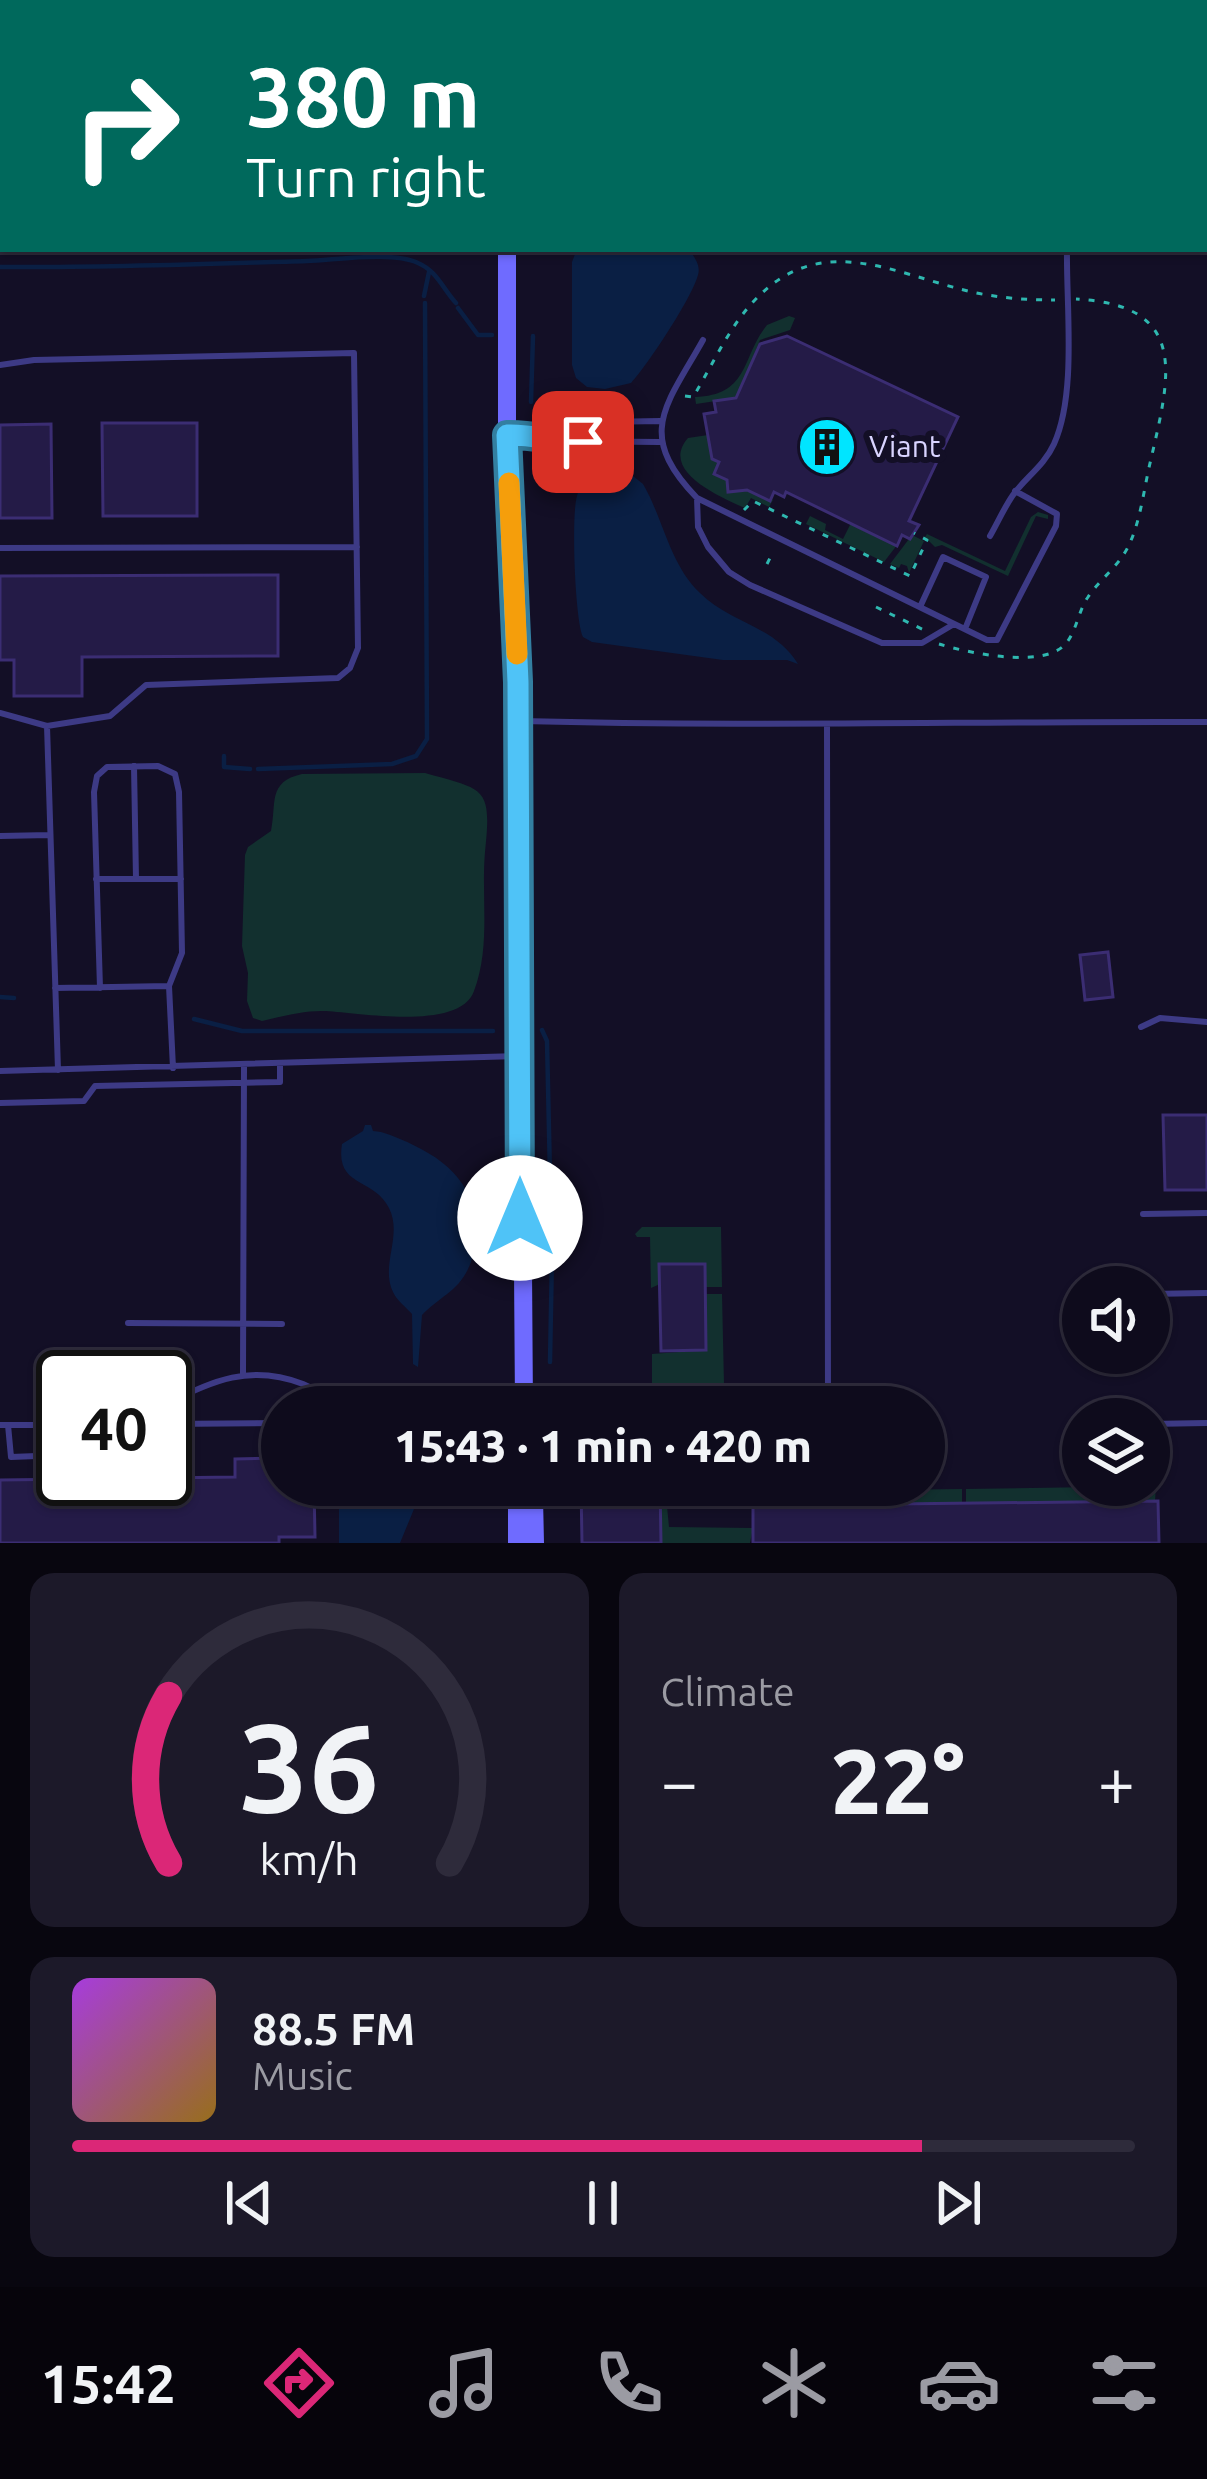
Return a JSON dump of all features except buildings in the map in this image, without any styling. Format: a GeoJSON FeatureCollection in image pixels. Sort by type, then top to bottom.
{"type":"FeatureCollection","features":[{"type":"Feature","properties":{"kind":"street"},"geometry":{"type":"LineString","coordinates":[[507,252],[507,435],[518,721],[524,1386]]}},
{"type":"Feature","properties":{"kind":"street"},"geometry":{"type":"LineString","coordinates":[[517,1543],[518,1506]]}},
{"type":"Feature","properties":{"kind":"street"},"geometry":{"type":"LineString","coordinates":[[534,1506],[535,1543]]}},
{"type":"Feature","properties":{"kind":"lane"},"geometry":{"type":"LineString","coordinates":[[990,536],[1015,491],[1035,474],[1060,428],[1065,394],[1067,252]]}},
{"type":"Feature","properties":{"kind":"lane"},"geometry":{"type":"LineString","coordinates":[[703,340],[661,422],[660,442],[677,478],[697,498],[987,640],[1002,636],[1056,526],[1057,514],[1051,508],[1015,491]]}},
{"type":"Feature","properties":{"kind":"lane"},"geometry":{"type":"LineString","coordinates":[[0,365],[34,360],[354,353],[358,648],[350,668],[338,678],[146,685],[110,716],[47,726],[0,712]]}},
{"type":"Feature","properties":{"kind":"lane"},"geometry":{"type":"LineString","coordinates":[[529,434],[544,423],[661,422]]}},
{"type":"Feature","properties":{"kind":"lane"},"geometry":{"type":"LineString","coordinates":[[507,435],[529,434],[544,442],[660,442]]}},
{"type":"Feature","properties":{"kind":"lane"},"geometry":{"type":"LineString","coordinates":[[697,498],[698,527],[709,547],[729,572],[751,585],[882,643],[922,643],[954,624]]}},
{"type":"Feature","properties":{"kind":"lane"},"geometry":{"type":"LineString","coordinates":[[0,548],[357,548]]}},
{"type":"Feature","properties":{"kind":"lane"},"geometry":{"type":"LineString","coordinates":[[920,607],[943,557],[986,577],[964,629]]}},
{"type":"Feature","properties":{"kind":"lane"},"geometry":{"type":"LineString","coordinates":[[518,721],[827,726],[917,720],[1207,722]]}},
{"type":"Feature","properties":{"kind":"lane"},"geometry":{"type":"LineString","coordinates":[[47,726],[58,1070]]}},
{"type":"Feature","properties":{"kind":"lane"},"geometry":{"type":"LineString","coordinates":[[827,726],[828,1386]]}},
{"type":"Feature","properties":{"kind":"lane"},"geometry":{"type":"LineString","coordinates":[[134,766],[136,879]]}},
{"type":"Feature","properties":{"kind":"lane"},"geometry":{"type":"LineString","coordinates":[[100,988],[97,776],[106,767],[158,766],[175,774],[179,792],[182,953],[169,986],[173,1068]]}},
{"type":"Feature","properties":{"kind":"lane"},"geometry":{"type":"LineString","coordinates":[[0,836],[50,835]]}},
{"type":"Feature","properties":{"kind":"lane"},"geometry":{"type":"LineString","coordinates":[[96,879],[181,879]]}},
{"type":"Feature","properties":{"kind":"lane"},"geometry":{"type":"LineString","coordinates":[[56,988],[169,986]]}},
{"type":"Feature","properties":{"kind":"lane"},"geometry":{"type":"LineString","coordinates":[[1141,1028],[1160,1018],[1207,1022]]}},
{"type":"Feature","properties":{"kind":"lane"},"geometry":{"type":"LineString","coordinates":[[0,1071],[519,1056]]}},
{"type":"Feature","properties":{"kind":"lane"},"geometry":{"type":"LineString","coordinates":[[0,1103],[84,1101],[95,1086],[280,1082],[280,1065]]}},
{"type":"Feature","properties":{"kind":"lane"},"geometry":{"type":"LineString","coordinates":[[243,1373],[244,1067]]}},
{"type":"Feature","properties":{"kind":"lane"},"geometry":{"type":"LineString","coordinates":[[161,1068],[161,1083]]}},
{"type":"Feature","properties":{"kind":"lane"},"geometry":{"type":"LineString","coordinates":[[201,1068],[201,1083]]}},
{"type":"Feature","properties":{"kind":"lane"},"geometry":{"type":"LineString","coordinates":[[124,1069],[124,1084]]}},
{"type":"Feature","properties":{"kind":"lane"},"geometry":{"type":"LineString","coordinates":[[1143,1214],[1207,1213]]}},
{"type":"Feature","properties":{"kind":"lane"},"geometry":{"type":"LineString","coordinates":[[1170,1294],[1207,1293]]}},
{"type":"Feature","properties":{"kind":"lane"},"geometry":{"type":"LineString","coordinates":[[128,1323],[282,1324]]}},
{"type":"Feature","properties":{"kind":"lane"},"geometry":{"type":"LineString","coordinates":[[192,1392],[243,1373],[266,1373],[308,1386]]}},
{"type":"Feature","properties":{"kind":"lane"},"geometry":{"type":"LineString","coordinates":[[192,1424],[261,1423]]}},
{"type":"Feature","properties":{"kind":"lane"},"geometry":{"type":"LineString","coordinates":[[1170,1424],[1207,1423]]}},
{"type":"Feature","properties":{"kind":"lane"},"geometry":{"type":"LineString","coordinates":[[36,1425],[4,1425],[11,1456],[36,1456]]}},
{"type":"Feature","properties":{"kind":"path"},"geometry":{"type":"LineString","coordinates":[[678,398],[682,394],[693,397],[760,295],[812,265],[861,262],[987,295],[1057,300]]}},
{"type":"Feature","properties":{"kind":"path"},"geometry":{"type":"LineString","coordinates":[[938,643],[990,655],[1056,652],[1065,646],[1088,597],[1118,565],[1132,541],[1163,403],[1165,347],[1158,332],[1130,312],[1102,302],[1072,299]]}},
{"type":"Feature","properties":{"kind":"path"},"geometry":{"type":"LineString","coordinates":[[731,505],[746,510],[752,501],[910,576],[927,540],[914,533]]}},
{"type":"Feature","properties":{"kind":"path"},"geometry":{"type":"LineString","coordinates":[[767,564],[771,556]]}},
{"type":"Feature","properties":{"kind":"path"},"geometry":{"type":"LineString","coordinates":[[875,607],[925,632]]}},
{"type":"Feature","properties":{"kind":"green space"},"geometry":{"type":"Polygon","coordinates":[[[795,318],[790,330],[760,340],[736,398],[696,404],[695,397],[713,395],[735,382],[767,325],[795,318]]]}},
{"type":"Feature","properties":{"kind":"green space"},"geometry":{"type":"Polygon","coordinates":[[[708,435],[712,458],[719,462],[714,474],[727,480],[729,492],[747,490],[773,500],[769,507],[751,498],[745,508],[708,490],[687,472],[681,450],[688,438],[708,435]]]}},
{"type":"Feature","properties":{"kind":"green space"},"geometry":{"type":"Polygon","coordinates":[[[1038,512],[1048,519],[1036,516],[1008,576],[942,545],[935,547],[925,537],[1005,571],[1031,517],[1038,512]]]}},
{"type":"Feature","properties":{"kind":"green space"},"geometry":{"type":"Polygon","coordinates":[[[810,516],[843,539],[851,523],[897,545],[904,536],[884,562],[806,524],[810,516]]]}},
{"type":"Feature","properties":{"kind":"green space"},"geometry":{"type":"Polygon","coordinates":[[[912,535],[924,541],[909,573],[907,566],[890,564],[912,535]]]}},
{"type":"Feature","properties":{"kind":"green space"},"geometry":{"type":"Polygon","coordinates":[[[425,773],[472,788],[485,802],[484,939],[474,991],[465,1003],[430,1015],[318,1011],[262,1021],[253,1018],[242,946],[245,855],[248,847],[271,831],[278,788],[302,774],[425,773]]]}},
{"type":"Feature","properties":{"kind":"green space"},"geometry":{"type":"Polygon","coordinates":[[[642,1227],[721,1227],[722,1287],[706,1287],[705,1264],[651,1288],[650,1237],[635,1234],[642,1227]]]}},
{"type":"Feature","properties":{"kind":"green space"},"geometry":{"type":"Polygon","coordinates":[[[706,1294],[722,1294],[724,1384],[755,1386],[652,1386],[652,1354],[706,1350],[706,1294]]]}},
{"type":"Feature","properties":{"kind":"green space"},"geometry":{"type":"Polygon","coordinates":[[[1062,1487],[1062,1502],[966,1503],[966,1489],[1062,1487]]]}},
{"type":"Feature","properties":{"kind":"green space"},"geometry":{"type":"Polygon","coordinates":[[[945,1489],[962,1489],[962,1503],[945,1503],[945,1489]]]}},
{"type":"Feature","properties":{"kind":"green space"},"geometry":{"type":"Polygon","coordinates":[[[660,1506],[667,1506],[669,1527],[753,1528],[750,1543],[661,1543],[660,1506]]]}},
{"type":"Feature","properties":{"kind":"water"},"geometry":{"type":"Polygon","coordinates":[[[576,252],[690,252],[698,264],[687,299],[631,383],[605,389],[587,387],[576,378],[572,262],[576,252]]]}},
{"type":"Feature","properties":{"kind":"water"},"geometry":{"type":"Polygon","coordinates":[[[612,471],[643,484],[681,569],[700,593],[777,641],[798,664],[723,660],[583,637],[575,568],[577,496],[590,478],[612,471]]]}},
{"type":"Feature","properties":{"kind":"water"},"geometry":{"type":"Polygon","coordinates":[[[365,1125],[443,1163],[463,1186],[474,1215],[474,1247],[464,1277],[422,1315],[418,1367],[413,1364],[412,1314],[390,1282],[394,1229],[389,1208],[350,1175],[341,1158],[342,1144],[365,1125]]]}},
{"type":"Feature","properties":{"kind":"water"},"geometry":{"type":"Polygon","coordinates":[[[416,1506],[400,1543],[339,1543],[339,1507],[416,1506]]]}},
{"type":"Feature","properties":{"kind":"waterway"},"geometry":{"type":"LineString","coordinates":[[0,267],[394,257],[425,266],[456,303]]}},
{"type":"Feature","properties":{"kind":"waterway"},"geometry":{"type":"LineString","coordinates":[[424,296],[429,272]]}},
{"type":"Feature","properties":{"kind":"waterway"},"geometry":{"type":"LineString","coordinates":[[258,769],[392,764],[416,756],[427,739],[425,303]]}},
{"type":"Feature","properties":{"kind":"waterway"},"geometry":{"type":"LineString","coordinates":[[458,308],[478,335],[492,335]]}},
{"type":"Feature","properties":{"kind":"waterway"},"geometry":{"type":"LineString","coordinates":[[531,402],[533,336]]}},
{"type":"Feature","properties":{"kind":"waterway"},"geometry":{"type":"LineString","coordinates":[[224,756],[224,767],[250,769]]}},
{"type":"Feature","properties":{"kind":"waterway"},"geometry":{"type":"LineString","coordinates":[[0,997],[14,998]]}},
{"type":"Feature","properties":{"kind":"waterway"},"geometry":{"type":"LineString","coordinates":[[194,1019],[242,1031],[493,1031]]}},
{"type":"Feature","properties":{"kind":"waterway"},"geometry":{"type":"LineString","coordinates":[[542,1030],[547,1041],[550,1176]]}},
{"type":"Feature","properties":{"kind":"waterway"},"geometry":{"type":"LineString","coordinates":[[550,1362],[552,1255]]}},
{"type":"Feature","properties":{"kind":"slow traffic"},"geometry":{"type":"LineString","coordinates":[[509,483],[517,654]]}},
{"type":"Feature","properties":{"kind":"place","name":"Viant"},"geometry":{"type":"Point","coordinates":[827,447]}},
{"type":"Feature","properties":{"kind":"route"},"geometry":{"type":"LineString","coordinates":[[520,1218],[518,682],[507,435],[583,442]]}}]}
